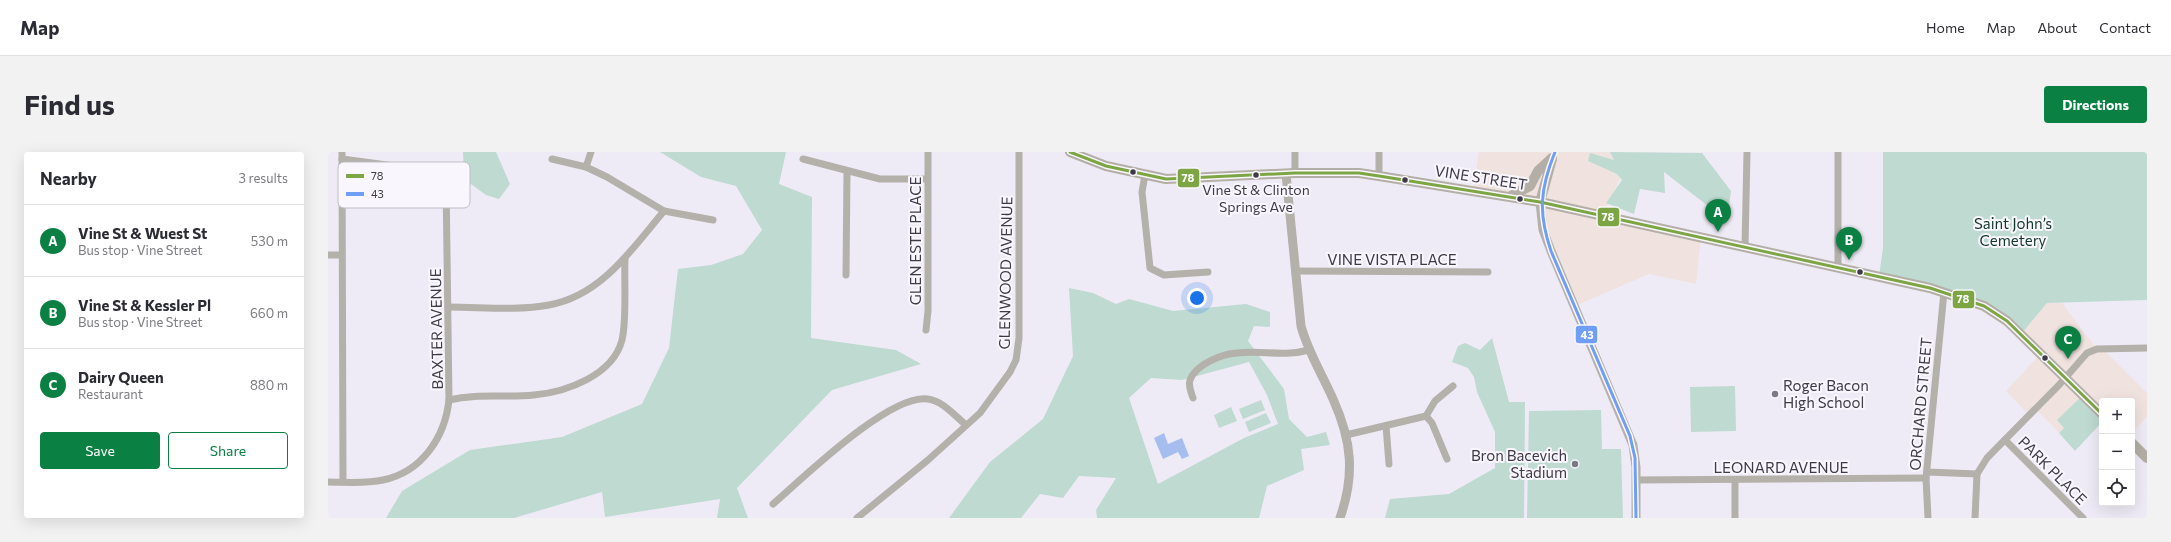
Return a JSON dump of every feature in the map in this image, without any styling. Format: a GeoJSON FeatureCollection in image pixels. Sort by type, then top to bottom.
{"type":"FeatureCollection","features":[{"type":"Feature","properties":{"kind":"main road","name":"VINE STREET"},"geometry":{"type":"LineString","coordinates":[[1070,152],[1106,166],[1175,180],[1291,173],[1359,173],[1379,176],[1540,202],[1838,267],[1944,292],[1970,300],[1997,314],[2022,333],[2099,411]]}},
{"type":"Feature","properties":{"kind":"main road"},"geometry":{"type":"LineString","coordinates":[[1510,197],[1530,186],[1538,171],[1553,155]]}},
{"type":"Feature","properties":{"kind":"main road"},"geometry":{"type":"LineString","coordinates":[[1540,202],[1553,155]]}},
{"type":"Feature","properties":{"kind":"main road"},"geometry":{"type":"LineString","coordinates":[[2135,446],[2147,458]]}},
{"type":"Feature","properties":{"kind":"street"},"geometry":{"type":"LineString","coordinates":[[586,167],[591,152]]}},
{"type":"Feature","properties":{"kind":"street","name":"GLEN ESTE PLACE"},"geometry":{"type":"LineString","coordinates":[[926,330],[928,311],[928,152]]}},
{"type":"Feature","properties":{"kind":"street","name":"GLENWOOD AVENUE"},"geometry":{"type":"LineString","coordinates":[[857,518],[928,460],[980,412],[1003,384],[1016,360],[1019,338],[1019,152]]}},
{"type":"Feature","properties":{"kind":"street"},"geometry":{"type":"LineString","coordinates":[[1295,152],[1291,173],[1295,272],[1300,318],[1309,350],[1333,398],[1346,435],[1350,475],[1345,502],[1340,518]]}},
{"type":"Feature","properties":{"kind":"street"},"geometry":{"type":"LineString","coordinates":[[1379,152],[1379,176]]}},
{"type":"Feature","properties":{"kind":"street"},"geometry":{"type":"LineString","coordinates":[[1745,247],[1747,152]]}},
{"type":"Feature","properties":{"kind":"street"},"geometry":{"type":"LineString","coordinates":[[1838,152],[1838,267]]}},
{"type":"Feature","properties":{"kind":"street","name":"BAXTER AVENUE"},"geometry":{"type":"LineString","coordinates":[[342,156],[378,162]]}},
{"type":"Feature","properties":{"kind":"street"},"geometry":{"type":"LineString","coordinates":[[552,159],[586,167],[607,177],[664,211],[713,220]]}},
{"type":"Feature","properties":{"kind":"street"},"geometry":{"type":"LineString","coordinates":[[803,159],[847,172],[880,179],[927,179]]}},
{"type":"Feature","properties":{"kind":"street"},"geometry":{"type":"LineString","coordinates":[[846,275],[847,172]]}},
{"type":"Feature","properties":{"kind":"street"},"geometry":{"type":"LineString","coordinates":[[1145,175],[1142,192],[1150,268],[1164,276],[1208,272]]}},
{"type":"Feature","properties":{"kind":"street"},"geometry":{"type":"LineString","coordinates":[[1540,202],[1542,224],[1551,251],[1630,436],[1635,458],[1636,518]]}},
{"type":"Feature","properties":{"kind":"street"},"geometry":{"type":"LineString","coordinates":[[341,208],[343,482]]}},
{"type":"Feature","properties":{"kind":"street","name":"BAXTER AVENUE"},"geometry":{"type":"LineString","coordinates":[[328,482],[384,480],[405,472],[415,465],[430,450],[442,432],[448,414],[449,400],[447,208]]}},
{"type":"Feature","properties":{"kind":"street"},"geometry":{"type":"LineString","coordinates":[[449,307],[534,307],[564,302],[594,287],[625,258],[664,211]]}},
{"type":"Feature","properties":{"kind":"street"},"geometry":{"type":"LineString","coordinates":[[328,255],[341,255]]}},
{"type":"Feature","properties":{"kind":"street"},"geometry":{"type":"LineString","coordinates":[[449,400],[469,395],[524,396],[552,392],[581,382],[605,368],[616,356],[623,338],[625,258]]}},
{"type":"Feature","properties":{"kind":"street","name":"VINE VISTA PLACE"},"geometry":{"type":"LineString","coordinates":[[1295,272],[1488,272]]}},
{"type":"Feature","properties":{"kind":"street","name":"ORCHARD STREET"},"geometry":{"type":"LineString","coordinates":[[1928,518],[1927,475],[1944,292]]}},
{"type":"Feature","properties":{"kind":"street"},"geometry":{"type":"LineString","coordinates":[[1975,518],[1977,474],[1987,458],[2065,377],[2092,351],[2147,348]]}},
{"type":"Feature","properties":{"kind":"street"},"geometry":{"type":"LineString","coordinates":[[1193,398],[1190,389],[1190,381],[1194,374],[1220,357],[1238,352],[1285,354],[1309,350]]}},
{"type":"Feature","properties":{"kind":"street"},"geometry":{"type":"LineString","coordinates":[[1346,435],[1426,416],[1435,401],[1453,386]]}},
{"type":"Feature","properties":{"kind":"street"},"geometry":{"type":"LineString","coordinates":[[773,504],[863,427],[913,400],[923,398],[938,402],[966,425]]}},
{"type":"Feature","properties":{"kind":"street"},"geometry":{"type":"LineString","coordinates":[[1426,416],[1432,423],[1447,459]]}},
{"type":"Feature","properties":{"kind":"street"},"geometry":{"type":"LineString","coordinates":[[1386,426],[1389,464]]}},
{"type":"Feature","properties":{"kind":"street","name":"PARK PLACE"},"geometry":{"type":"LineString","coordinates":[[2005,440],[2082,518]]}},
{"type":"Feature","properties":{"kind":"street","name":"LEONARD AVENUE"},"geometry":{"type":"LineString","coordinates":[[1636,480],[1735,480],[1977,474]]}},
{"type":"Feature","properties":{"kind":"street"},"geometry":{"type":"LineString","coordinates":[[1735,480],[1735,518]]}},
{"type":"Feature","properties":{"kind":"shaded area"},"geometry":{"type":"Polygon","coordinates":[[[1479,152],[1619,152],[1621,176],[1603,215],[1701,238],[1696,284],[1649,274],[1575,306],[1551,251],[1540,202],[1473,191],[1479,152]]]}},
{"type":"Feature","properties":{"kind":"shaded area"},"geometry":{"type":"Polygon","coordinates":[[[2047,303],[2062,303],[2097,349],[2103,349],[2147,393],[2147,417],[2135,430],[2135,398],[2099,398],[2099,414],[2057,420],[2064,428],[2059,433],[2036,409],[2029,415],[2006,391],[2041,353],[2022,333],[2047,303]]]}},
{"type":"Feature","properties":{"kind":"green space"},"geometry":{"type":"Polygon","coordinates":[[[463,152],[496,152],[510,184],[499,199],[486,195],[470,183],[470,162],[463,162],[463,152]]]}},
{"type":"Feature","properties":{"kind":"green space"},"geometry":{"type":"Polygon","coordinates":[[[660,152],[786,152],[779,184],[812,197],[811,338],[896,350],[921,364],[832,390],[737,488],[748,518],[717,518],[720,499],[605,517],[602,492],[514,518],[386,518],[402,491],[470,450],[562,437],[642,404],[669,348],[678,269],[711,265],[743,254],[762,230],[736,186],[701,177],[660,152]]]}},
{"type":"Feature","properties":{"kind":"green space"},"geometry":{"type":"Polygon","coordinates":[[[1610,152],[1702,153],[1731,191],[1729,206],[1708,206],[1664,172],[1665,193],[1640,189],[1634,214],[1606,203],[1622,180],[1617,174],[1588,161],[1590,153],[1614,160],[1610,152]]]}},
{"type":"Feature","properties":{"kind":"green space","name":"Saint John’s Cemetery"},"geometry":{"type":"Polygon","coordinates":[[[1883,152],[2147,152],[2147,300],[2047,303],[2022,333],[1997,314],[1879,276],[1883,248],[1883,152]]]}},
{"type":"Feature","properties":{"kind":"green space"},"geometry":{"type":"Polygon","coordinates":[[[1069,288],[1093,293],[1116,304],[1129,299],[1173,311],[1246,304],[1270,312],[1270,327],[1254,326],[1248,341],[1284,389],[1289,419],[1307,437],[1326,432],[1330,445],[1301,449],[1304,470],[1267,486],[1259,518],[1097,518],[1096,510],[1116,478],[1079,476],[1063,498],[1040,494],[1021,518],[949,518],[990,462],[1043,419],[1073,356],[1069,288]],[[1249,362],[1182,380],[1151,378],[1129,398],[1158,484],[1244,438],[1278,424],[1267,395],[1249,362]]]}},
{"type":"Feature","properties":{"kind":"green space"},"geometry":{"type":"Polygon","coordinates":[[[1492,338],[1509,402],[1525,402],[1524,518],[1385,518],[1390,499],[1449,494],[1495,468],[1495,432],[1477,392],[1474,377],[1468,368],[1452,362],[1458,346],[1465,343],[1480,350],[1492,338]]]}},
{"type":"Feature","properties":{"kind":"green space"},"geometry":{"type":"Polygon","coordinates":[[[1735,386],[1736,431],[1691,432],[1690,387],[1735,386]]]}},
{"type":"Feature","properties":{"kind":"green space"},"geometry":{"type":"Polygon","coordinates":[[[2083,395],[2099,411],[2099,425],[2075,451],[2059,433],[2064,428],[2057,420],[2083,395]]]}},
{"type":"Feature","properties":{"kind":"green space"},"geometry":{"type":"Polygon","coordinates":[[[1261,400],[1265,410],[1243,419],[1239,409],[1261,400]]]}},
{"type":"Feature","properties":{"kind":"green space"},"geometry":{"type":"Polygon","coordinates":[[[1231,407],[1237,421],[1219,428],[1214,415],[1231,407]]]}},
{"type":"Feature","properties":{"kind":"green space","name":"Bron Bacevich Stadium"},"geometry":{"type":"Polygon","coordinates":[[[1601,410],[1602,449],[1621,449],[1623,518],[1527,518],[1529,411],[1601,410]]]}},
{"type":"Feature","properties":{"kind":"green space"},"geometry":{"type":"Polygon","coordinates":[[[1266,413],[1271,423],[1249,432],[1245,422],[1266,413]]]}},
{"type":"Feature","properties":{"kind":"water"},"geometry":{"type":"Polygon","coordinates":[[[1164,433],[1168,444],[1182,438],[1189,456],[1182,459],[1178,452],[1163,459],[1154,438],[1164,433]]]}},
{"type":"Feature","properties":{"kind":"transit line","name":"78"},"geometry":{"type":"LineString","coordinates":[[1070,152],[1106,166],[1166,179],[1295,173],[1359,173],[1379,176],[1540,202],[1930,288],[1984,306],[2007,321],[2099,411]]}},
{"type":"Feature","properties":{"kind":"transit line","name":"43"},"geometry":{"type":"LineString","coordinates":[[1555,152],[1546,178],[1542,201],[1544,225],[1551,251],[1630,436],[1635,458],[1636,518]]}},
{"type":"Feature","properties":{"kind":"place","name":"Vine St & Clinton Springs Ave"},"geometry":{"type":"Point","coordinates":[1256,175]}},
{"type":"Feature","properties":{"kind":"place","name":"Vine St & Wuest St"},"geometry":{"type":"Point","coordinates":[1718,232]}},
{"type":"Feature","properties":{"kind":"place","name":"Vine St & Kessler Pl"},"geometry":{"type":"Point","coordinates":[1849,260]}},
{"type":"Feature","properties":{"kind":"place","name":"Dairy Queen"},"geometry":{"type":"Point","coordinates":[2068,359]}},
{"type":"Feature","properties":{"kind":"place","name":"Roger Bacon High School"},"geometry":{"type":"Point","coordinates":[1775,394]}},
{"type":"Feature","properties":{"kind":"place","name":"Bron Bacevich Stadium"},"geometry":{"type":"Point","coordinates":[1575,464]}}]}
